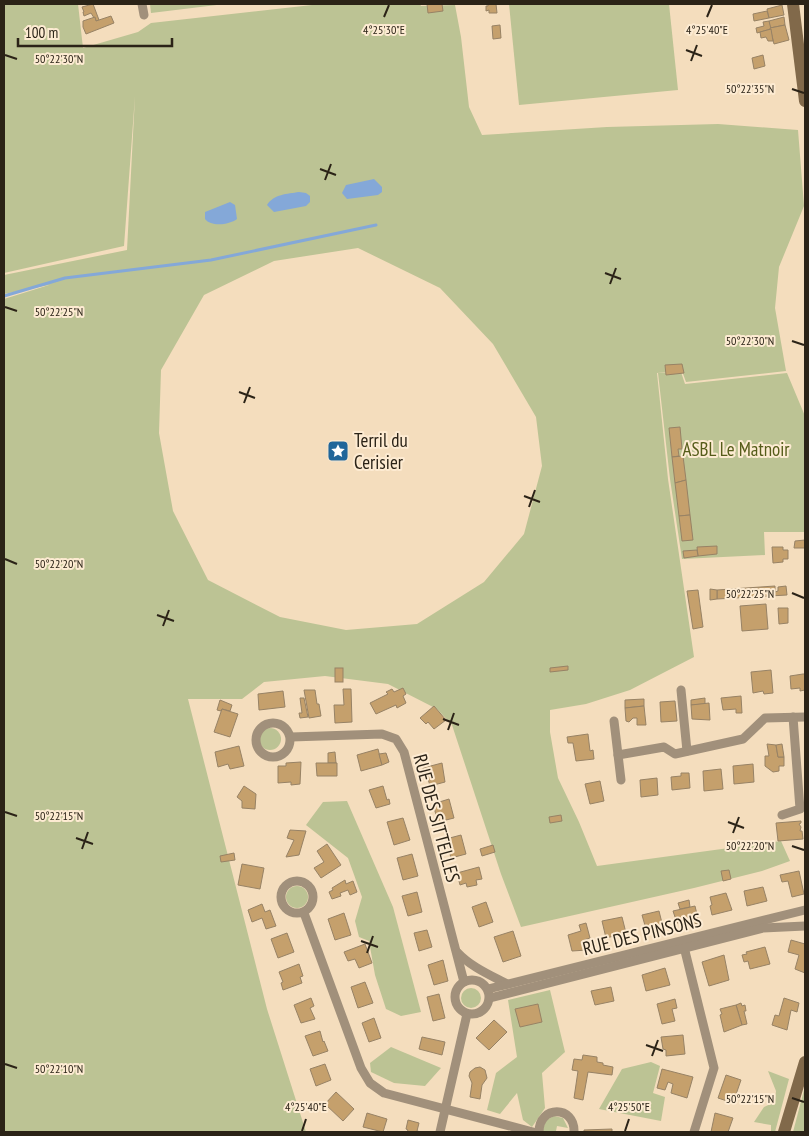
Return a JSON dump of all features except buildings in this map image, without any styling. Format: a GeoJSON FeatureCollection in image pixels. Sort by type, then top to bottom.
{"type":"FeatureCollection","features":[{"type":"Feature","properties":{"kind":"street"},"geometry":{"type":"LineString","coordinates":[[142,4],[144,15]]}},
{"type":"Feature","properties":{"kind":"street"},"geometry":{"type":"LineString","coordinates":[[793,4],[805,101]]}},
{"type":"Feature","properties":{"kind":"street"},"geometry":{"type":"LineString","coordinates":[[681,690],[687,751]]}},
{"type":"Feature","properties":{"kind":"street"},"geometry":{"type":"LineString","coordinates":[[782,815],[800,808],[803,802],[793,717]]}},
{"type":"Feature","properties":{"kind":"street"},"geometry":{"type":"LineString","coordinates":[[618,754],[664,748],[676,754],[742,738],[766,718],[805,717]]}},
{"type":"Feature","properties":{"kind":"street"},"geometry":{"type":"LineString","coordinates":[[614,721],[621,780]]}},
{"type":"Feature","properties":{"kind":"street","name":"RUE DES SITTELLES"},"geometry":{"type":"LineString","coordinates":[[291,737],[382,734],[396,739],[404,752],[464,982]]}},
{"type":"Feature","properties":{"kind":"street","name":"RUE DES PINSONS"},"geometry":{"type":"LineString","coordinates":[[489,994],[683,944],[805,910]]}},
{"type":"Feature","properties":{"kind":"street"},"geometry":{"type":"LineString","coordinates":[[304,913],[361,1068],[370,1083],[384,1093],[532,1132]]}},
{"type":"Feature","properties":{"kind":"street","name":"RUE DES PINSONS"},"geometry":{"type":"LineString","coordinates":[[489,994],[507,984],[683,944],[763,928],[805,926]]}},
{"type":"Feature","properties":{"kind":"street"},"geometry":{"type":"LineString","coordinates":[[683,944],[714,1068],[694,1132]]}},
{"type":"Feature","properties":{"kind":"street"},"geometry":{"type":"LineString","coordinates":[[456,952],[471,964],[507,984]]}},
{"type":"Feature","properties":{"kind":"street"},"geometry":{"type":"LineString","coordinates":[[474,980],[479,981],[489,994],[488,1004],[483,1011],[473,1015],[460,1010],[455,1000],[456,992],[464,982],[474,980]]}},
{"type":"Feature","properties":{"kind":"street"},"geometry":{"type":"LineString","coordinates":[[440,1132],[467,1014]]}},
{"type":"Feature","properties":{"kind":"street"},"geometry":{"type":"LineString","coordinates":[[784,1132],[805,1062]]}},
{"type":"Feature","properties":{"kind":"street"},"geometry":{"type":"LineString","coordinates":[[539,1132],[540,1125],[545,1116],[556,1112],[567,1115],[570,1118],[573,1123],[574,1132]]}},
{"type":"Feature","properties":{"kind":"green space"},"geometry":{"type":"Polygon","coordinates":[[[4,4],[78,4],[83,48],[138,32],[151,23],[321,4],[455,5],[461,37],[469,107],[482,135],[607,127],[718,124],[798,130],[804,206],[779,267],[775,308],[786,371],[686,382],[682,371],[657,373],[668,479],[694,657],[630,690],[586,704],[550,710],[550,732],[558,778],[597,866],[781,841],[790,861],[762,871],[694,888],[521,927],[501,874],[452,725],[437,709],[388,684],[325,676],[264,682],[242,699],[188,699],[267,1009],[306,1132],[4,1132],[4,299],[49,285],[4,294],[4,275],[127,250],[135,96],[124,246],[4,273],[4,4]],[[358,248],[274,261],[204,295],[161,370],[159,433],[173,511],[208,580],[280,617],[346,630],[417,624],[484,582],[524,534],[542,466],[536,417],[493,344],[440,288],[358,248]]]}},
{"type":"Feature","properties":{"kind":"green space"},"geometry":{"type":"Polygon","coordinates":[[[150,4],[225,4],[151,13],[150,4]]]}},
{"type":"Feature","properties":{"kind":"green space"},"geometry":{"type":"Polygon","coordinates":[[[509,4],[669,4],[678,90],[519,105],[509,4]]]}},
{"type":"Feature","properties":{"kind":"green space","name":"ASBL Le Matnoir"},"geometry":{"type":"Polygon","coordinates":[[[681,372],[685,384],[787,373],[805,416],[805,532],[764,532],[765,555],[682,559],[670,479],[658,373],[681,372]]]}},
{"type":"Feature","properties":{"kind":"green space"},"geometry":{"type":"Polygon","coordinates":[[[270,728],[278,731],[281,739],[278,747],[270,750],[262,747],[259,739],[262,731],[270,728]]]}},
{"type":"Feature","properties":{"kind":"green space"},"geometry":{"type":"Polygon","coordinates":[[[347,801],[393,907],[421,1012],[401,1016],[386,1009],[375,975],[369,941],[359,937],[355,921],[362,897],[348,858],[306,825],[323,802],[347,801]]]}},
{"type":"Feature","properties":{"kind":"green space"},"geometry":{"type":"Polygon","coordinates":[[[297,886],[305,889],[308,897],[305,905],[297,908],[289,905],[286,897],[289,889],[297,886]]]}},
{"type":"Feature","properties":{"kind":"green space"},"geometry":{"type":"Polygon","coordinates":[[[467,988],[475,988],[481,994],[481,1002],[475,1008],[467,1008],[461,1002],[461,994],[467,988]]]}},
{"type":"Feature","properties":{"kind":"green space"},"geometry":{"type":"Polygon","coordinates":[[[550,990],[565,1052],[542,1073],[545,1108],[532,1127],[523,1120],[517,1093],[500,1114],[487,1110],[496,1073],[517,1057],[508,1000],[550,990]]]}},
{"type":"Feature","properties":{"kind":"green space"},"geometry":{"type":"Polygon","coordinates":[[[391,1047],[441,1068],[425,1086],[394,1083],[371,1072],[370,1063],[391,1047]]]}},
{"type":"Feature","properties":{"kind":"green space"},"geometry":{"type":"Polygon","coordinates":[[[651,1062],[660,1066],[653,1093],[665,1097],[661,1121],[599,1109],[622,1069],[651,1062]]]}},
{"type":"Feature","properties":{"kind":"green space"},"geometry":{"type":"Polygon","coordinates":[[[768,1071],[789,1079],[775,1132],[771,1132],[771,1125],[754,1122],[764,1107],[775,1102],[776,1091],[768,1071]]]}},
{"type":"Feature","properties":{"kind":"green space"},"geometry":{"type":"Polygon","coordinates":[[[805,1086],[805,1132],[793,1132],[805,1086]]]}},
{"type":"Feature","properties":{"kind":"green space"},"geometry":{"type":"Polygon","coordinates":[[[554,1116],[563,1118],[568,1128],[557,1126],[556,1131],[560,1132],[542,1132],[546,1120],[554,1116]]]}},
{"type":"Feature","properties":{"kind":"water"},"geometry":{"type":"Polygon","coordinates":[[[374,179],[382,187],[382,192],[378,195],[347,199],[342,193],[346,185],[374,179]]]}},
{"type":"Feature","properties":{"kind":"water"},"geometry":{"type":"Polygon","coordinates":[[[299,192],[310,196],[310,202],[306,206],[274,212],[267,205],[277,197],[299,192]]]}},
{"type":"Feature","properties":{"kind":"water"},"geometry":{"type":"Polygon","coordinates":[[[230,202],[235,205],[237,219],[229,223],[216,224],[205,219],[205,212],[230,202]]]}},
{"type":"Feature","properties":{"kind":"waterway"},"geometry":{"type":"LineString","coordinates":[[4,296],[65,278],[211,260],[376,225]]}},
{"type":"Feature","properties":{"kind":"place","name":"Terril du Cerisier"},"geometry":{"type":"Point","coordinates":[338,451]}}]}
